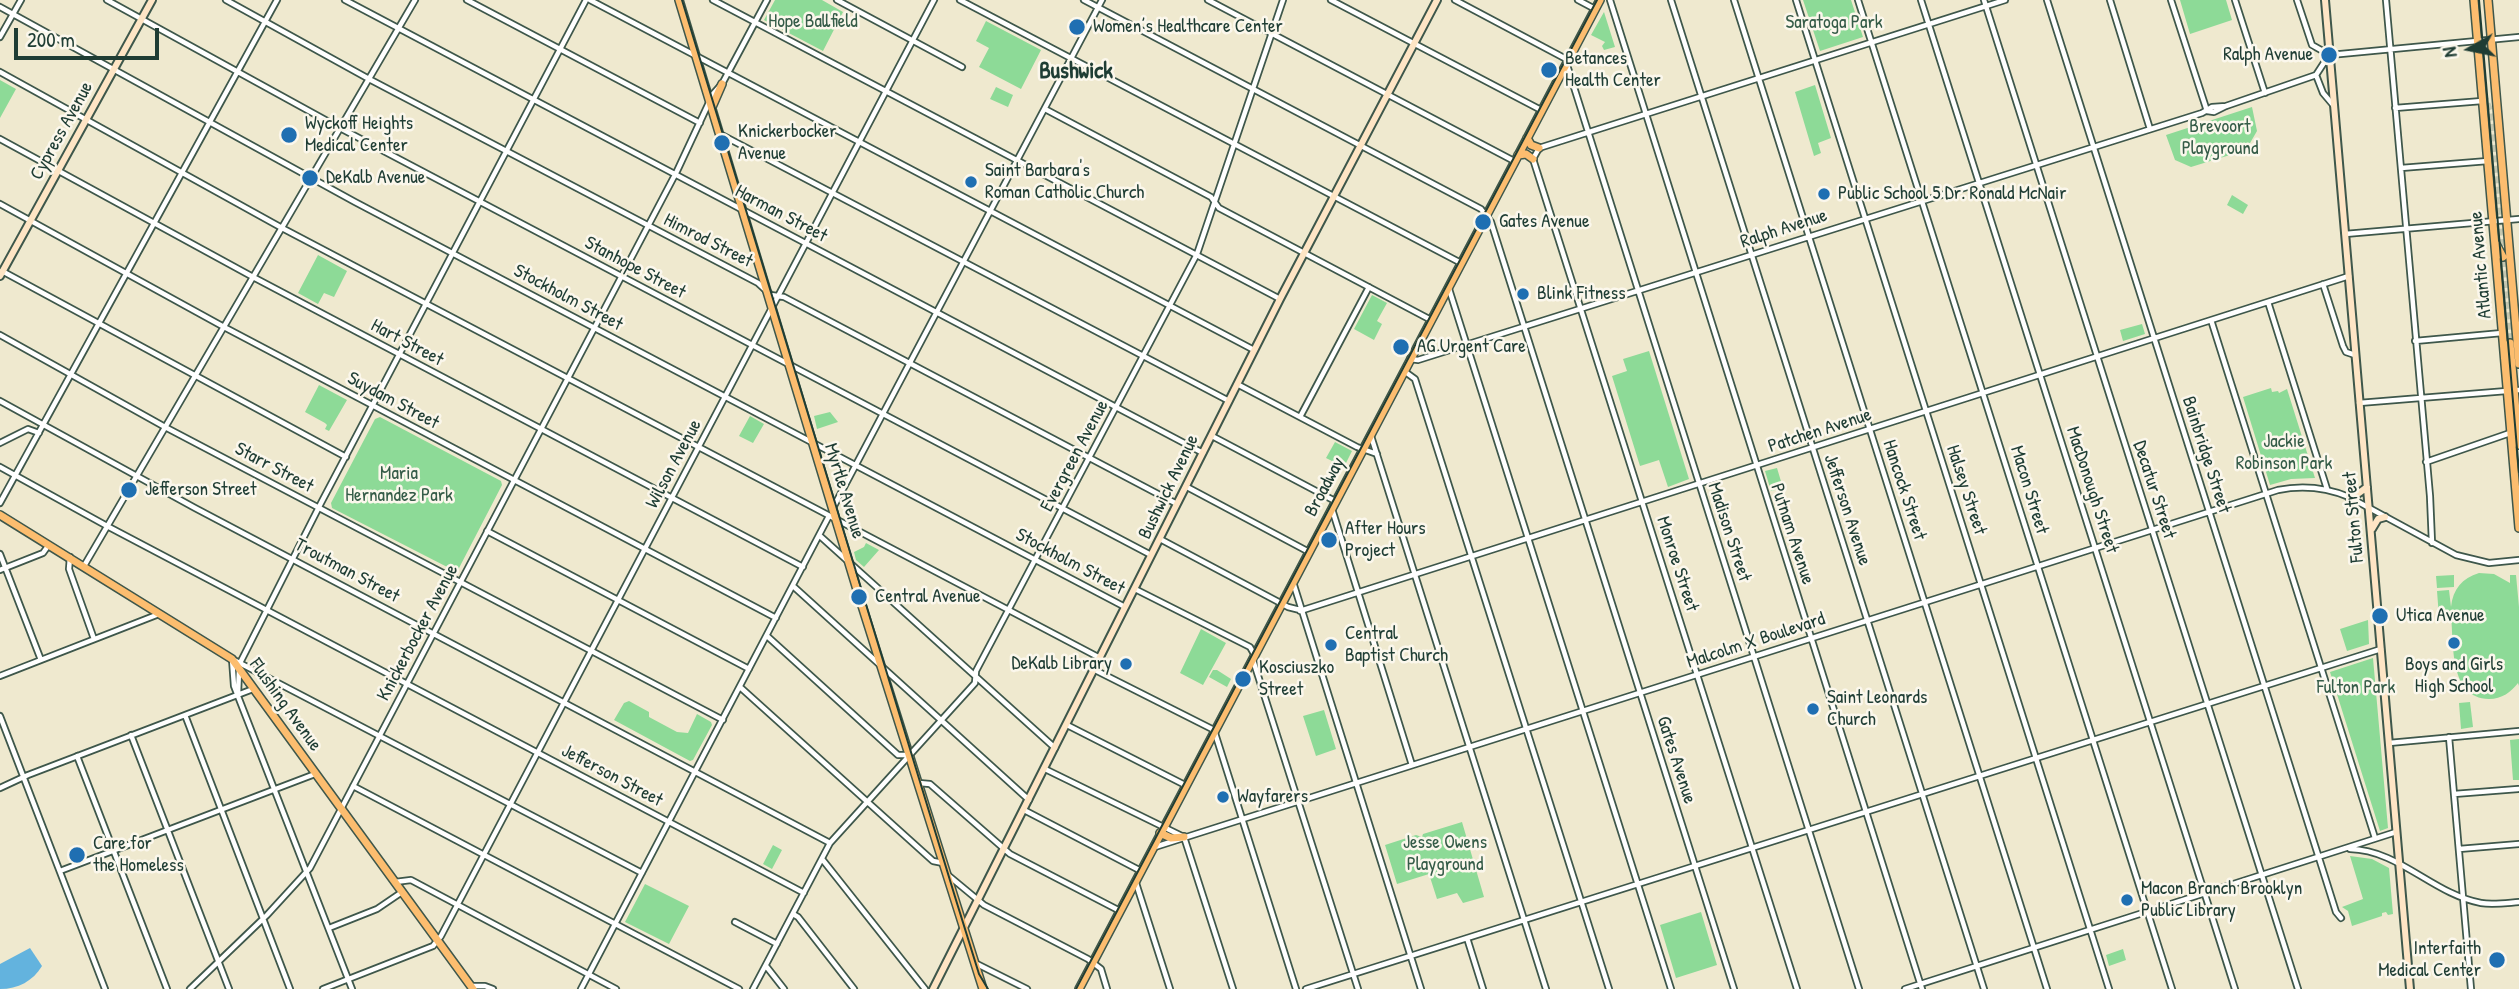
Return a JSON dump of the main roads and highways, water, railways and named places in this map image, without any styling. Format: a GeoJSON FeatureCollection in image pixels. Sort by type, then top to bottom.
{"type":"FeatureCollection","features":[{"type":"Feature","properties":{"kind":"main road","name":"Cypress Avenue"},"geometry":{"type":"LineString","coordinates":[[1,272],[152,0]]}},
{"type":"Feature","properties":{"kind":"main road","name":"Myrtle Avenue"},"geometry":{"type":"LineString","coordinates":[[680,0],[833,515],[983,989]]}},
{"type":"Feature","properties":{"kind":"main road","name":"Bushwick Avenue"},"geometry":{"type":"LineString","coordinates":[[933,989],[1101,659],[1254,349],[1437,0]]}},
{"type":"Feature","properties":{"kind":"main road","name":"Fulton Street"},"geometry":{"type":"LineString","coordinates":[[2325,0],[2410,989]]}},
{"type":"Feature","properties":{"kind":"main road","name":"Atlantic Avenue"},"geometry":{"type":"LineString","coordinates":[[2474,0],[2502,333],[2514,391],[2509,408],[2519,528]]}},
{"type":"Feature","properties":{"kind":"main road","name":"Atlantic Avenue"},"geometry":{"type":"LineString","coordinates":[[2488,0],[2519,364]]}},
{"type":"Feature","properties":{"kind":"main road","name":"Broadway"},"geometry":{"type":"LineString","coordinates":[[1079,989],[1598,3]]}},
{"type":"Feature","properties":{"kind":"main road"},"geometry":{"type":"LineString","coordinates":[[711,104],[722,84]]}},
{"type":"Feature","properties":{"kind":"main road"},"geometry":{"type":"LineString","coordinates":[[1527,138],[1531,145],[1539,148]]}},
{"type":"Feature","properties":{"kind":"main road"},"geometry":{"type":"LineString","coordinates":[[1516,158],[1526,154],[1534,159]]}},
{"type":"Feature","properties":{"kind":"main road"},"geometry":{"type":"LineString","coordinates":[[2494,240],[2503,257]]}},
{"type":"Feature","properties":{"kind":"main road"},"geometry":{"type":"LineString","coordinates":[[2519,359],[2510,343],[2519,445]]}},
{"type":"Feature","properties":{"kind":"main road"},"geometry":{"type":"LineString","coordinates":[[2509,408],[2517,426]]}},
{"type":"Feature","properties":{"kind":"main road"},"geometry":{"type":"LineString","coordinates":[[2349,496],[2359,494],[2367,487]]}},
{"type":"Feature","properties":{"kind":"main road","name":"Flushing Avenue"},"geometry":{"type":"LineString","coordinates":[[0,515],[71,557],[240,666],[253,689],[472,988]]}},
{"type":"Feature","properties":{"kind":"main road"},"geometry":{"type":"LineString","coordinates":[[2371,531],[2378,519],[2385,517]]}},
{"type":"Feature","properties":{"kind":"main road"},"geometry":{"type":"LineString","coordinates":[[1162,830],[1171,838],[1184,837]]}},
{"type":"Feature","properties":{"kind":"water"},"geometry":{"type":"Polygon","coordinates":[[[30,948],[42,966],[24,983],[13,988],[0,989],[0,964],[30,948]]]}},
{"type":"Feature","properties":{"kind":"tunnel"},"geometry":{"type":"LineString","coordinates":[[2483,94],[2490,111],[2510,343]]}},
{"type":"Feature","properties":{"kind":"railway"},"geometry":{"type":"LineString","coordinates":[[682,0],[956,900],[979,974],[988,989]]}},
{"type":"Feature","properties":{"kind":"railway"},"geometry":{"type":"LineString","coordinates":[[1076,989],[1597,0]]}},
{"type":"Feature","properties":{"kind":"railway"},"geometry":{"type":"LineString","coordinates":[[2479,0],[2519,472]]}},
{"type":"Feature","properties":{"kind":"place","name":"Women’s Healthcare Center"},"geometry":{"type":"Point","coordinates":[1077,27]}},
{"type":"Feature","properties":{"kind":"place","name":"Ralph Avenue"},"geometry":{"type":"Point","coordinates":[2329,55]}},
{"type":"Feature","properties":{"kind":"place","name":"Betances Health Center"},"geometry":{"type":"Point","coordinates":[1549,70]}},
{"type":"Feature","properties":{"kind":"place","name":"Wyckoff Heights Medical Center"},"geometry":{"type":"Point","coordinates":[289,135]}},
{"type":"Feature","properties":{"kind":"place","name":"Knickerbocker Avenue"},"geometry":{"type":"Point","coordinates":[722,143]}},
{"type":"Feature","properties":{"kind":"place","name":"DeKalb Avenue"},"geometry":{"type":"Point","coordinates":[310,178]}},
{"type":"Feature","properties":{"kind":"place","name":"Saint Barbara's Roman Catholic Church"},"geometry":{"type":"Point","coordinates":[971,182]}},
{"type":"Feature","properties":{"kind":"place","name":"Public School 5 Dr. Ronald McNair"},"geometry":{"type":"Point","coordinates":[1824,194]}},
{"type":"Feature","properties":{"kind":"place","name":"Gates Avenue"},"geometry":{"type":"Point","coordinates":[1483,222]}},
{"type":"Feature","properties":{"kind":"place","name":"Blink Fitness"},"geometry":{"type":"Point","coordinates":[1523,294]}},
{"type":"Feature","properties":{"kind":"place","name":"AG Urgent Care"},"geometry":{"type":"Point","coordinates":[1401,347]}},
{"type":"Feature","properties":{"kind":"place","name":"Jefferson Street"},"geometry":{"type":"Point","coordinates":[129,490]}},
{"type":"Feature","properties":{"kind":"place","name":"After Hours Project"},"geometry":{"type":"Point","coordinates":[1329,540]}},
{"type":"Feature","properties":{"kind":"place","name":"Central Avenue"},"geometry":{"type":"Point","coordinates":[859,597]}},
{"type":"Feature","properties":{"kind":"place","name":"Utica Avenue"},"geometry":{"type":"Point","coordinates":[2380,616]}},
{"type":"Feature","properties":{"kind":"place","name":"Boys and Girls High School"},"geometry":{"type":"Point","coordinates":[2454,643]}},
{"type":"Feature","properties":{"kind":"place","name":"Central Baptist Church"},"geometry":{"type":"Point","coordinates":[1331,645]}},
{"type":"Feature","properties":{"kind":"place","name":"DeKalb Library"},"geometry":{"type":"Point","coordinates":[1126,664]}},
{"type":"Feature","properties":{"kind":"place","name":"Kosciuszko Street"},"geometry":{"type":"Point","coordinates":[1243,679]}},
{"type":"Feature","properties":{"kind":"place","name":"Saint Leonards Church"},"geometry":{"type":"Point","coordinates":[1813,709]}},
{"type":"Feature","properties":{"kind":"place","name":"Wayfarers"},"geometry":{"type":"Point","coordinates":[1223,797]}},
{"type":"Feature","properties":{"kind":"place","name":"Care for the Homeless"},"geometry":{"type":"Point","coordinates":[77,855]}},
{"type":"Feature","properties":{"kind":"place","name":"Macon Branch Brooklyn Public Library"},"geometry":{"type":"Point","coordinates":[2127,900]}},
{"type":"Feature","properties":{"kind":"place","name":"Interfaith Medical Center"},"geometry":{"type":"Point","coordinates":[2497,960]}},
{"type":"Feature","properties":{"kind":"district","name":"Bushwick"},"geometry":{"type":"Point","coordinates":[1076,72]}},
{"type":"Feature","properties":{"kind":"park label","name":"Hope Ballfield"},"geometry":{"type":"Point","coordinates":[813,22]}},
{"type":"Feature","properties":{"kind":"park label","name":"Saratoga Park"},"geometry":{"type":"Point","coordinates":[1834,23]}},
{"type":"Feature","properties":{"kind":"park label","name":"Brevoort Playground"},"geometry":{"type":"Point","coordinates":[2220,138]}},
{"type":"Feature","properties":{"kind":"park label","name":"Jackie Robinson Park"},"geometry":{"type":"Point","coordinates":[2284,453]}},
{"type":"Feature","properties":{"kind":"park label","name":"Maria Hernandez Park"},"geometry":{"type":"Point","coordinates":[399,485]}},
{"type":"Feature","properties":{"kind":"park label","name":"Fulton Park"},"geometry":{"type":"Point","coordinates":[2356,688]}},
{"type":"Feature","properties":{"kind":"park label","name":"Jesse Owens Playground"},"geometry":{"type":"Point","coordinates":[1445,854]}}]}
